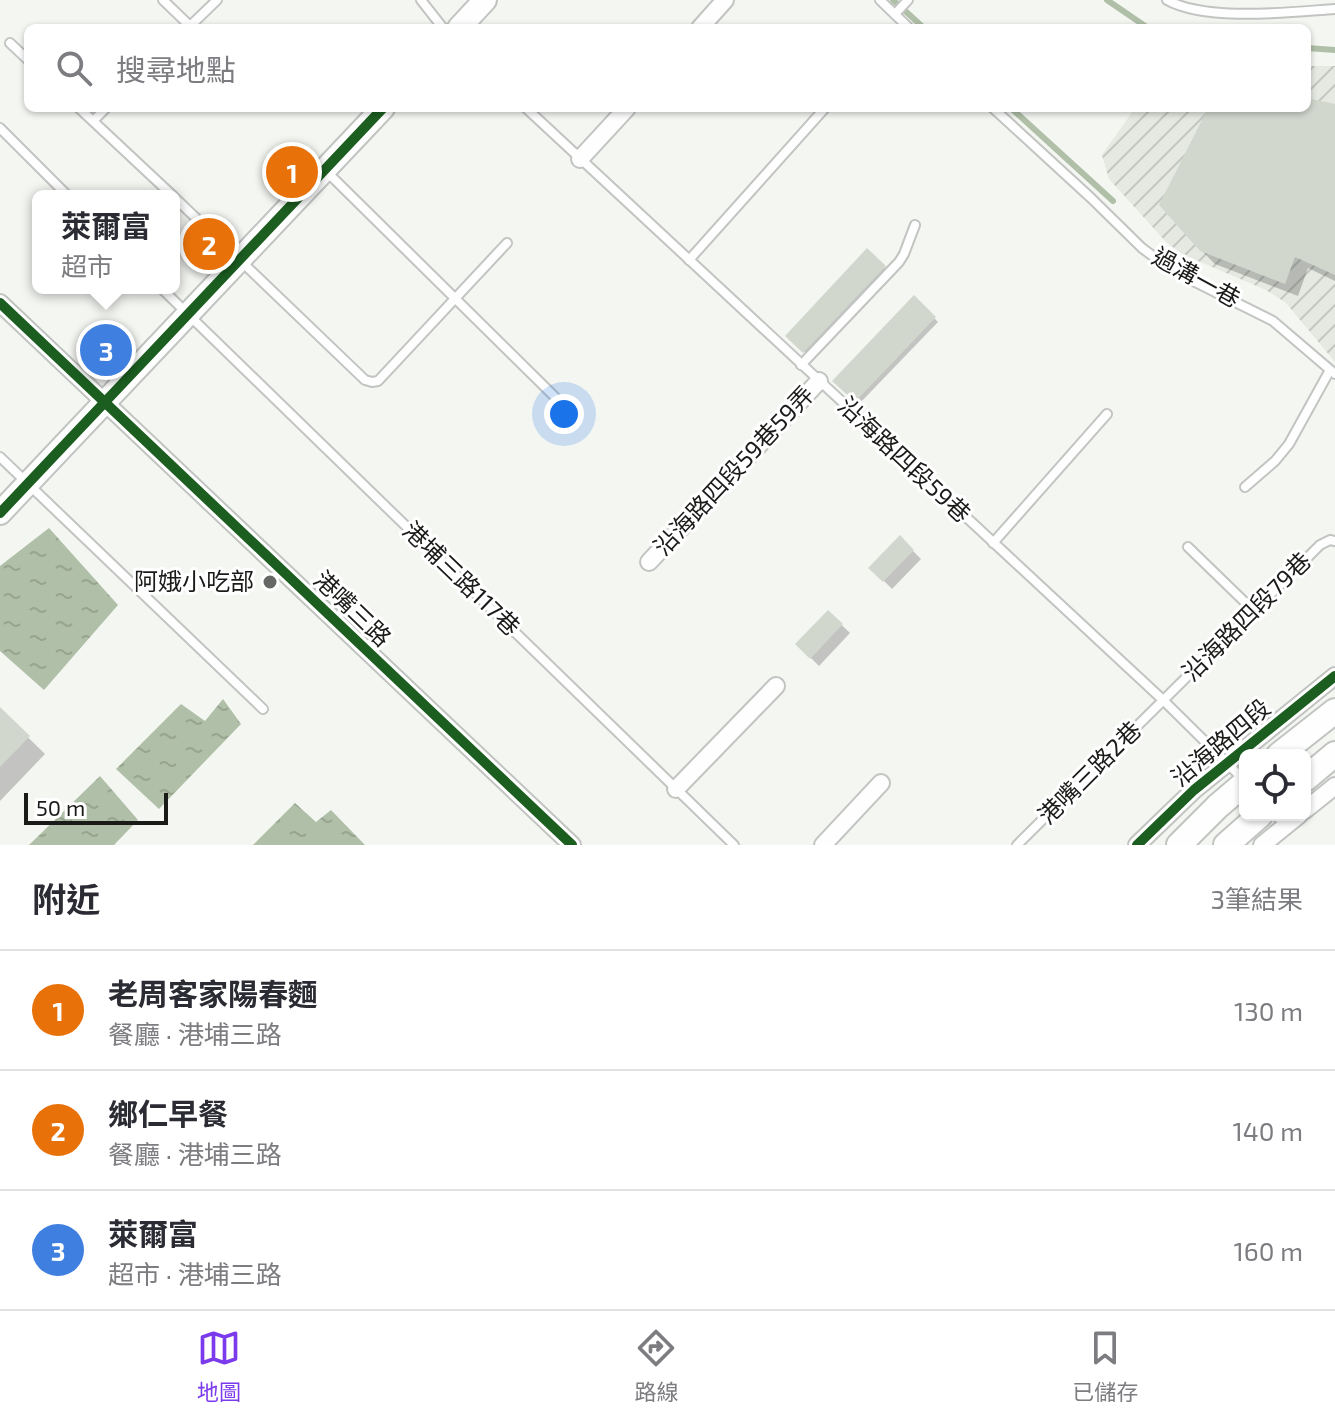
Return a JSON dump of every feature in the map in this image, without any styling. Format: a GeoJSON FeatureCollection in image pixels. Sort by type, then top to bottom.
{"type":"FeatureCollection","features":[{"type":"Feature","properties":{"kind":"main road","name":"沿海路四段"},"geometry":{"type":"LineString","coordinates":[[1287,749],[1335,711]]}},
{"type":"Feature","properties":{"kind":"main road"},"geometry":{"type":"LineString","coordinates":[[1311,774],[1335,754]]}},
{"type":"Feature","properties":{"kind":"main road","name":"沿海路四段"},"geometry":{"type":"LineString","coordinates":[[1179,845],[1239,787]]}},
{"type":"Feature","properties":{"kind":"main road"},"geometry":{"type":"LineString","coordinates":[[1226,845],[1253,821]]}},
{"type":"Feature","properties":{"kind":"street"},"geometry":{"type":"LineString","coordinates":[[463,24],[485,0]]}},
{"type":"Feature","properties":{"kind":"street"},"geometry":{"type":"LineString","coordinates":[[704,24],[725,0]]}},
{"type":"Feature","properties":{"kind":"street"},"geometry":{"type":"LineString","coordinates":[[0,513],[379,112]]}},
{"type":"Feature","properties":{"kind":"street"},"geometry":{"type":"LineString","coordinates":[[580,159],[623,112]]}},
{"type":"Feature","properties":{"kind":"street","name":"港嘴三路"},"geometry":{"type":"LineString","coordinates":[[0,303],[572,845]]}},
{"type":"Feature","properties":{"kind":"street","name":"沿海路四段59巷59弄"},"geometry":{"type":"LineString","coordinates":[[649,562],[819,381]]}},
{"type":"Feature","properties":{"kind":"street","name":"沿海路四段"},"geometry":{"type":"LineString","coordinates":[[1137,845],[1194,790],[1335,676]]}},
{"type":"Feature","properties":{"kind":"street"},"geometry":{"type":"LineString","coordinates":[[676,789],[776,686]]}},
{"type":"Feature","properties":{"kind":"street"},"geometry":{"type":"LineString","coordinates":[[823,845],[881,783]]}},
{"type":"Feature","properties":{"kind":"street"},"geometry":{"type":"LineString","coordinates":[[1311,805],[1335,786]]}},
{"type":"Feature","properties":{"kind":"street"},"geometry":{"type":"LineString","coordinates":[[1262,845],[1280,821]]}},
{"type":"Feature","properties":{"kind":"lane"},"geometry":{"type":"LineString","coordinates":[[163,0],[186,24]]}},
{"type":"Feature","properties":{"kind":"lane"},"geometry":{"type":"LineString","coordinates":[[192,24],[217,0]]}},
{"type":"Feature","properties":{"kind":"lane"},"geometry":{"type":"LineString","coordinates":[[421,0],[440,24]]}},
{"type":"Feature","properties":{"kind":"lane"},"geometry":{"type":"LineString","coordinates":[[880,0],[898,11],[902,24]]}},
{"type":"Feature","properties":{"kind":"lane"},"geometry":{"type":"LineString","coordinates":[[898,11],[908,0]]}},
{"type":"Feature","properties":{"kind":"lane"},"geometry":{"type":"LineString","coordinates":[[1167,0],[1196,11],[1267,13],[1335,9]]}},
{"type":"Feature","properties":{"kind":"lane"},"geometry":{"type":"LineString","coordinates":[[10,43],[24,56]]}},
{"type":"Feature","properties":{"kind":"lane"},"geometry":{"type":"LineString","coordinates":[[83,112],[166,190]]}},
{"type":"Feature","properties":{"kind":"lane"},"geometry":{"type":"LineString","coordinates":[[93,121],[102,112]]}},
{"type":"Feature","properties":{"kind":"lane","name":"沿海路四段59巷"},"geometry":{"type":"LineString","coordinates":[[530,112],[1163,700],[1239,775]]}},
{"type":"Feature","properties":{"kind":"lane"},"geometry":{"type":"LineString","coordinates":[[689,260],[821,112]]}},
{"type":"Feature","properties":{"kind":"lane","name":"過溝一巷"},"geometry":{"type":"LineString","coordinates":[[997,112],[1142,248],[1189,279],[1273,321],[1332,372]]}},
{"type":"Feature","properties":{"kind":"lane"},"geometry":{"type":"LineString","coordinates":[[0,128],[62,190]]}},
{"type":"Feature","properties":{"kind":"lane"},"geometry":{"type":"LineString","coordinates":[[324,170],[561,403]]}},
{"type":"Feature","properties":{"kind":"lane"},"geometry":{"type":"LineString","coordinates":[[180,204],[365,380],[372,382],[378,381],[507,243]]}},
{"type":"Feature","properties":{"kind":"lane"},"geometry":{"type":"LineString","coordinates":[[801,365],[899,262],[915,225]]}},
{"type":"Feature","properties":{"kind":"lane","name":"港埔三路117巷"},"geometry":{"type":"LineString","coordinates":[[167,294],[734,845]]}},
{"type":"Feature","properties":{"kind":"lane"},"geometry":{"type":"LineString","coordinates":[[1245,487],[1289,444],[1332,372]]}},
{"type":"Feature","properties":{"kind":"lane"},"geometry":{"type":"LineString","coordinates":[[993,543],[1107,414]]}},
{"type":"Feature","properties":{"kind":"lane"},"geometry":{"type":"LineString","coordinates":[[0,457],[263,709]]}},
{"type":"Feature","properties":{"kind":"lane","name":"沿海路四段79巷"},"geometry":{"type":"LineString","coordinates":[[1163,700],[1320,545],[1335,541]]}},
{"type":"Feature","properties":{"kind":"lane"},"geometry":{"type":"LineString","coordinates":[[1188,547],[1254,611]]}},
{"type":"Feature","properties":{"kind":"lane","name":"港嘴三路2巷"},"geometry":{"type":"LineString","coordinates":[[1017,845],[1163,700]]}},
{"type":"Feature","properties":{"kind":"shaded area"},"geometry":{"type":"Polygon","coordinates":[[[1311,66],[1335,66],[1335,362],[1286,303],[1266,290],[1184,255],[1166,242],[1109,179],[1102,155],[1132,112],[1311,112],[1311,66]]]}},
{"type":"Feature","properties":{"kind":"water"},"geometry":{"type":"Polygon","coordinates":[[[49,528],[118,605],[44,690],[0,651],[0,566],[49,528]]]}},
{"type":"Feature","properties":{"kind":"water"},"geometry":{"type":"Polygon","coordinates":[[[223,699],[241,724],[159,809],[116,769],[181,704],[205,721],[223,699]]]}},
{"type":"Feature","properties":{"kind":"water"},"geometry":{"type":"Polygon","coordinates":[[[100,776],[138,820],[114,845],[29,845],[100,776]]]}},
{"type":"Feature","properties":{"kind":"water"},"geometry":{"type":"Polygon","coordinates":[[[295,803],[316,822],[331,810],[365,845],[253,845],[295,803]]]}},
{"type":"Feature","properties":{"kind":"building"},"geometry":{"type":"Polygon","coordinates":[[[1311,99],[1335,104],[1335,275],[1295,257],[1285,284],[1200,251],[1159,205],[1206,112],[1311,112],[1311,99]]]}},
{"type":"Feature","properties":{"kind":"building"},"geometry":{"type":"Polygon","coordinates":[[[867,248],[886,266],[803,353],[785,336],[867,248]]]}},
{"type":"Feature","properties":{"kind":"building"},"geometry":{"type":"Polygon","coordinates":[[[914,295],[936,317],[855,402],[832,381],[914,295]]]}},
{"type":"Feature","properties":{"kind":"building"},"geometry":{"type":"Polygon","coordinates":[[[110,323],[132,345],[102,376],[80,354],[110,323]]]}},
{"type":"Feature","properties":{"kind":"building"},"geometry":{"type":"Polygon","coordinates":[[[900,535],[914,550],[883,582],[868,568],[900,535]]]}},
{"type":"Feature","properties":{"kind":"building"},"geometry":{"type":"Polygon","coordinates":[[[828,610],[843,624],[810,659],[795,644],[828,610]]]}},
{"type":"Feature","properties":{"kind":"building"},"geometry":{"type":"Polygon","coordinates":[[[0,707],[30,736],[0,767],[0,707]]]}},
{"type":"Feature","properties":{"kind":"waterway"},"geometry":{"type":"LineString","coordinates":[[893,0],[920,24]]}},
{"type":"Feature","properties":{"kind":"waterway"},"geometry":{"type":"LineString","coordinates":[[1107,0],[1142,24]]}},
{"type":"Feature","properties":{"kind":"waterway"},"geometry":{"type":"LineString","coordinates":[[1311,48],[1335,50]]}},
{"type":"Feature","properties":{"kind":"waterway"},"geometry":{"type":"LineString","coordinates":[[1015,112],[1113,201]]}},
{"type":"Feature","properties":{"kind":"cycle path"},"geometry":{"type":"LineString","coordinates":[[0,513],[379,112]]}},
{"type":"Feature","properties":{"kind":"cycle path"},"geometry":{"type":"LineString","coordinates":[[0,303],[572,845]]}},
{"type":"Feature","properties":{"kind":"cycle path"},"geometry":{"type":"LineString","coordinates":[[1137,845],[1194,790],[1335,676]]}},
{"type":"Feature","properties":{"kind":"place","name":"老周客家陽春麵"},"geometry":{"type":"Point","coordinates":[292,172]}},
{"type":"Feature","properties":{"kind":"place","name":"鄉仁早餐"},"geometry":{"type":"Point","coordinates":[209,244]}},
{"type":"Feature","properties":{"kind":"place","name":"萊爾富"},"geometry":{"type":"Point","coordinates":[106,350]}},
{"type":"Feature","properties":{"kind":"place","name":"阿娥小吃部"},"geometry":{"type":"Point","coordinates":[270,582]}}]}
